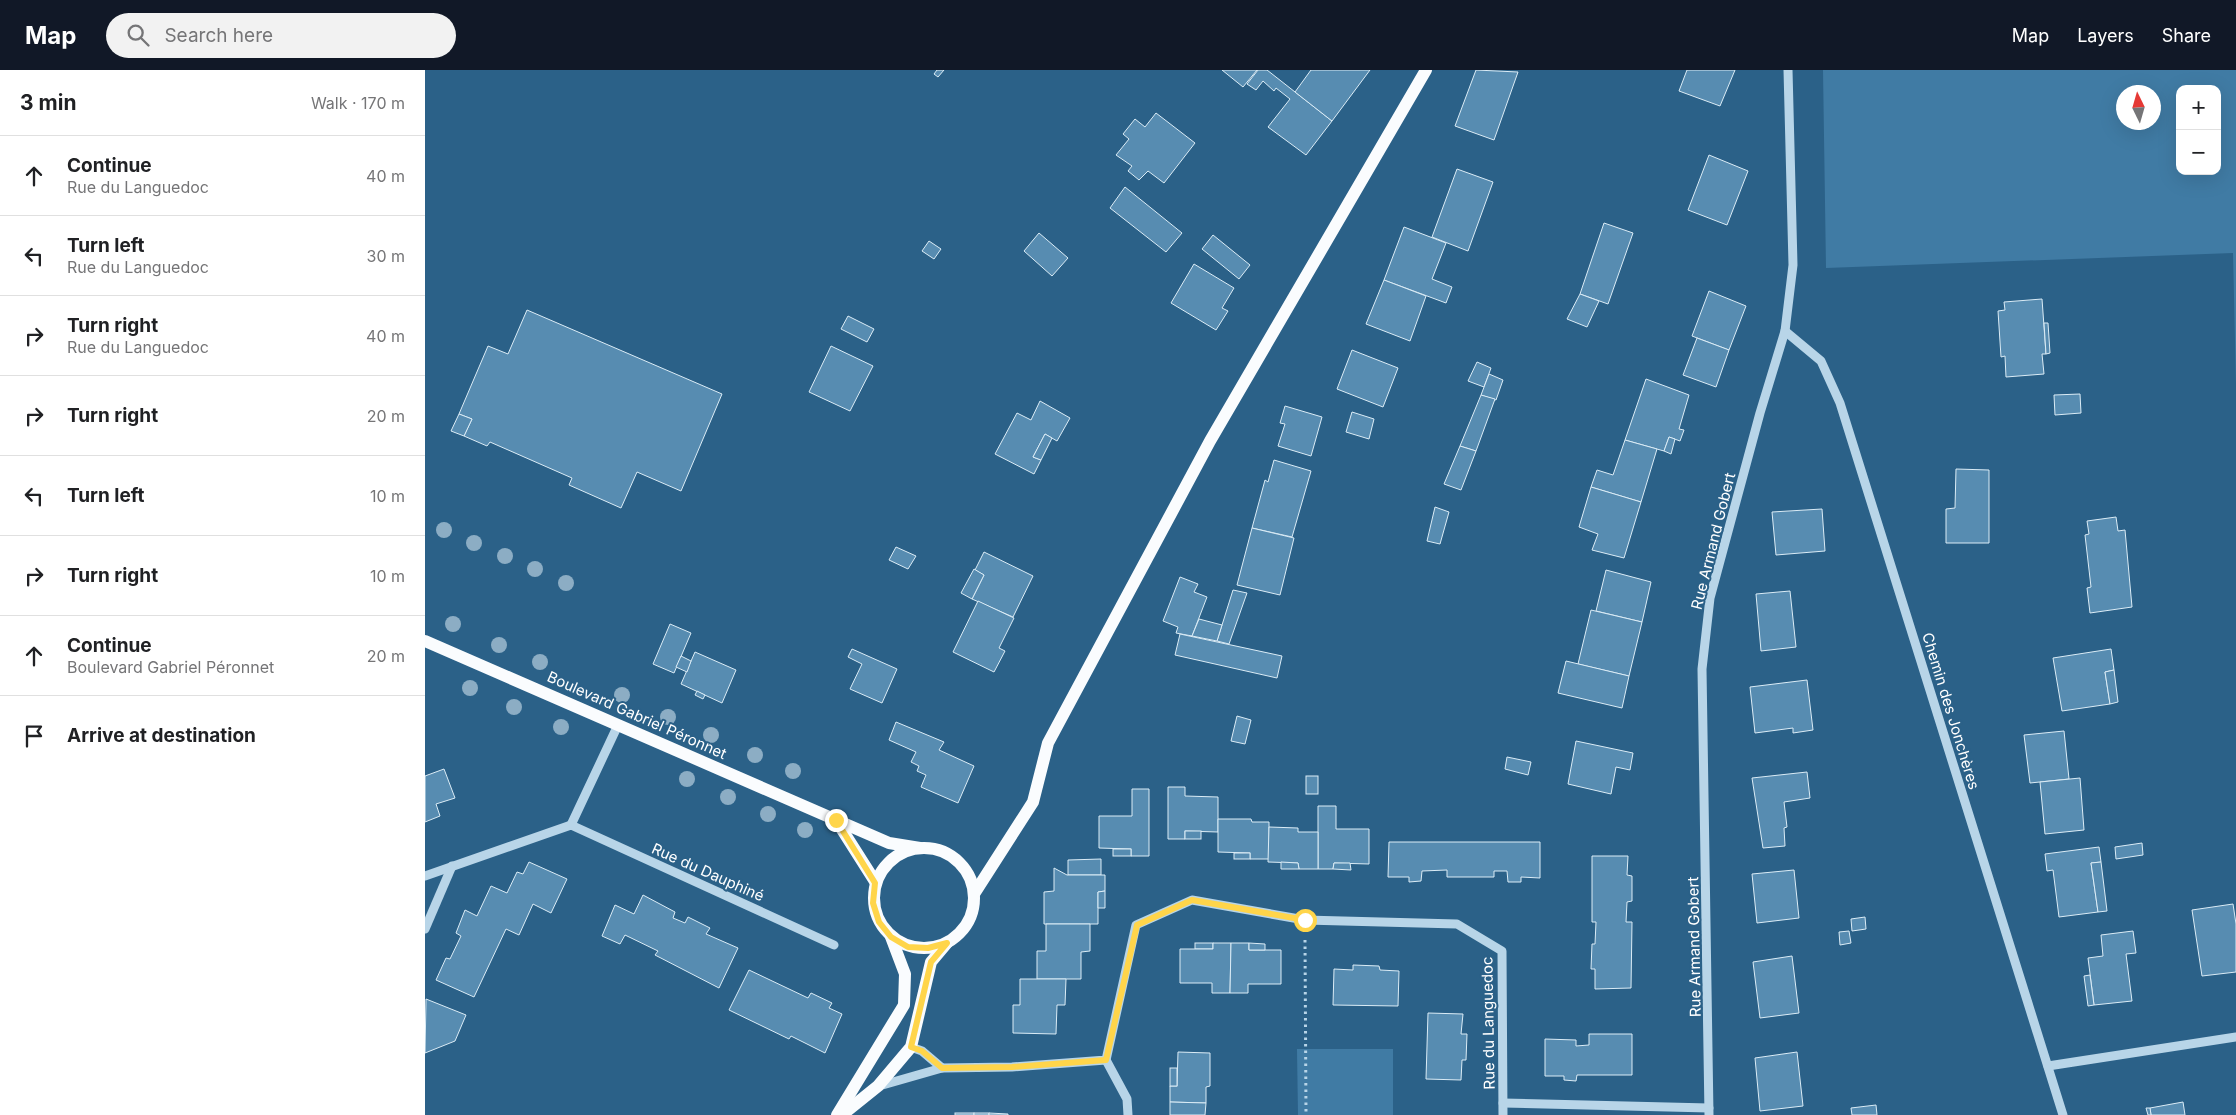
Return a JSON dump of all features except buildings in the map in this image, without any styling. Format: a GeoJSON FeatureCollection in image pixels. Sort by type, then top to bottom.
{"type":"FeatureCollection","features":[{"type":"Feature","properties":{"kind":"main road"},"geometry":{"type":"LineString","coordinates":[[974,894],[1033,802],[1048,743],[1209,441],[1426,70]]}},
{"type":"Feature","properties":{"kind":"main road","name":"Boulevard Gabriel Péronnet"},"geometry":{"type":"LineString","coordinates":[[425,641],[889,843],[919,848]]}},
{"type":"Feature","properties":{"kind":"main road"},"geometry":{"type":"LineString","coordinates":[[836,820],[875,883]]}},
{"type":"Feature","properties":{"kind":"main road"},"geometry":{"type":"LineString","coordinates":[[837,1115],[904,1005],[905,974],[891,937],[879,922],[873,903],[875,883],[885,866],[900,854],[919,848],[939,850],[956,860],[969,875],[974,894],[972,914],[962,931],[947,943],[931,962],[911,1047],[878,1086],[843,1115]]}},
{"type":"Feature","properties":{"kind":"main road"},"geometry":{"type":"LineString","coordinates":[[891,937],[908,947],[928,948],[947,943]]}},
{"type":"Feature","properties":{"kind":"street","name":"Rue Armand Gobert"},"geometry":{"type":"LineString","coordinates":[[1709,1112],[1702,669],[1709,598],[1760,413],[1785,331],[1793,265],[1788,70]]}},
{"type":"Feature","properties":{"kind":"street","name":"Chemin des Jonchères"},"geometry":{"type":"LineString","coordinates":[[1785,331],[1821,361],[1840,403],[2063,1115]]}},
{"type":"Feature","properties":{"kind":"street"},"geometry":{"type":"LineString","coordinates":[[425,876],[571,825],[618,725]]}},
{"type":"Feature","properties":{"kind":"street","name":"Rue du Dauphiné"},"geometry":{"type":"LineString","coordinates":[[571,825],[834,945]]}},
{"type":"Feature","properties":{"kind":"street"},"geometry":{"type":"LineString","coordinates":[[425,930],[452,866]]}},
{"type":"Feature","properties":{"kind":"street","name":"Rue du Languedoc"},"geometry":{"type":"LineString","coordinates":[[1106,1060],[1137,925],[1192,900],[1305,920],[1457,924],[1502,951],[1503,1115]]}},
{"type":"Feature","properties":{"kind":"street"},"geometry":{"type":"LineString","coordinates":[[2048,1066],[2236,1037]]}},
{"type":"Feature","properties":{"kind":"street"},"geometry":{"type":"LineString","coordinates":[[911,1047],[922,1051],[942,1068]]}},
{"type":"Feature","properties":{"kind":"street"},"geometry":{"type":"LineString","coordinates":[[878,1086],[942,1068],[1012,1067],[1106,1060],[1127,1099],[1128,1115]]}},
{"type":"Feature","properties":{"kind":"street","name":"Rue du Languedoc"},"geometry":{"type":"LineString","coordinates":[[1503,1103],[1709,1112]]}},
{"type":"Feature","properties":{"kind":"path"},"geometry":{"type":"LineString","coordinates":[[1305,920],[1306,1115]]}},
{"type":"Feature","properties":{"kind":"shaded area"},"geometry":{"type":"Polygon","coordinates":[[[1823,70],[2236,70],[2236,384],[2233,253],[1826,268],[1823,70]]]}},
{"type":"Feature","properties":{"kind":"shaded area"},"geometry":{"type":"Polygon","coordinates":[[[1297,1049],[1393,1049],[1393,1115],[1298,1115],[1297,1049]]]}},
{"type":"Feature","properties":{"kind":"route"},"geometry":{"type":"LineString","coordinates":[[836,820],[875,883],[873,903],[879,922],[891,937],[908,947],[928,948],[947,943],[931,962],[911,1047],[922,1051],[942,1068],[1012,1067],[1106,1060],[1137,925],[1192,900],[1305,920]]}}]}
